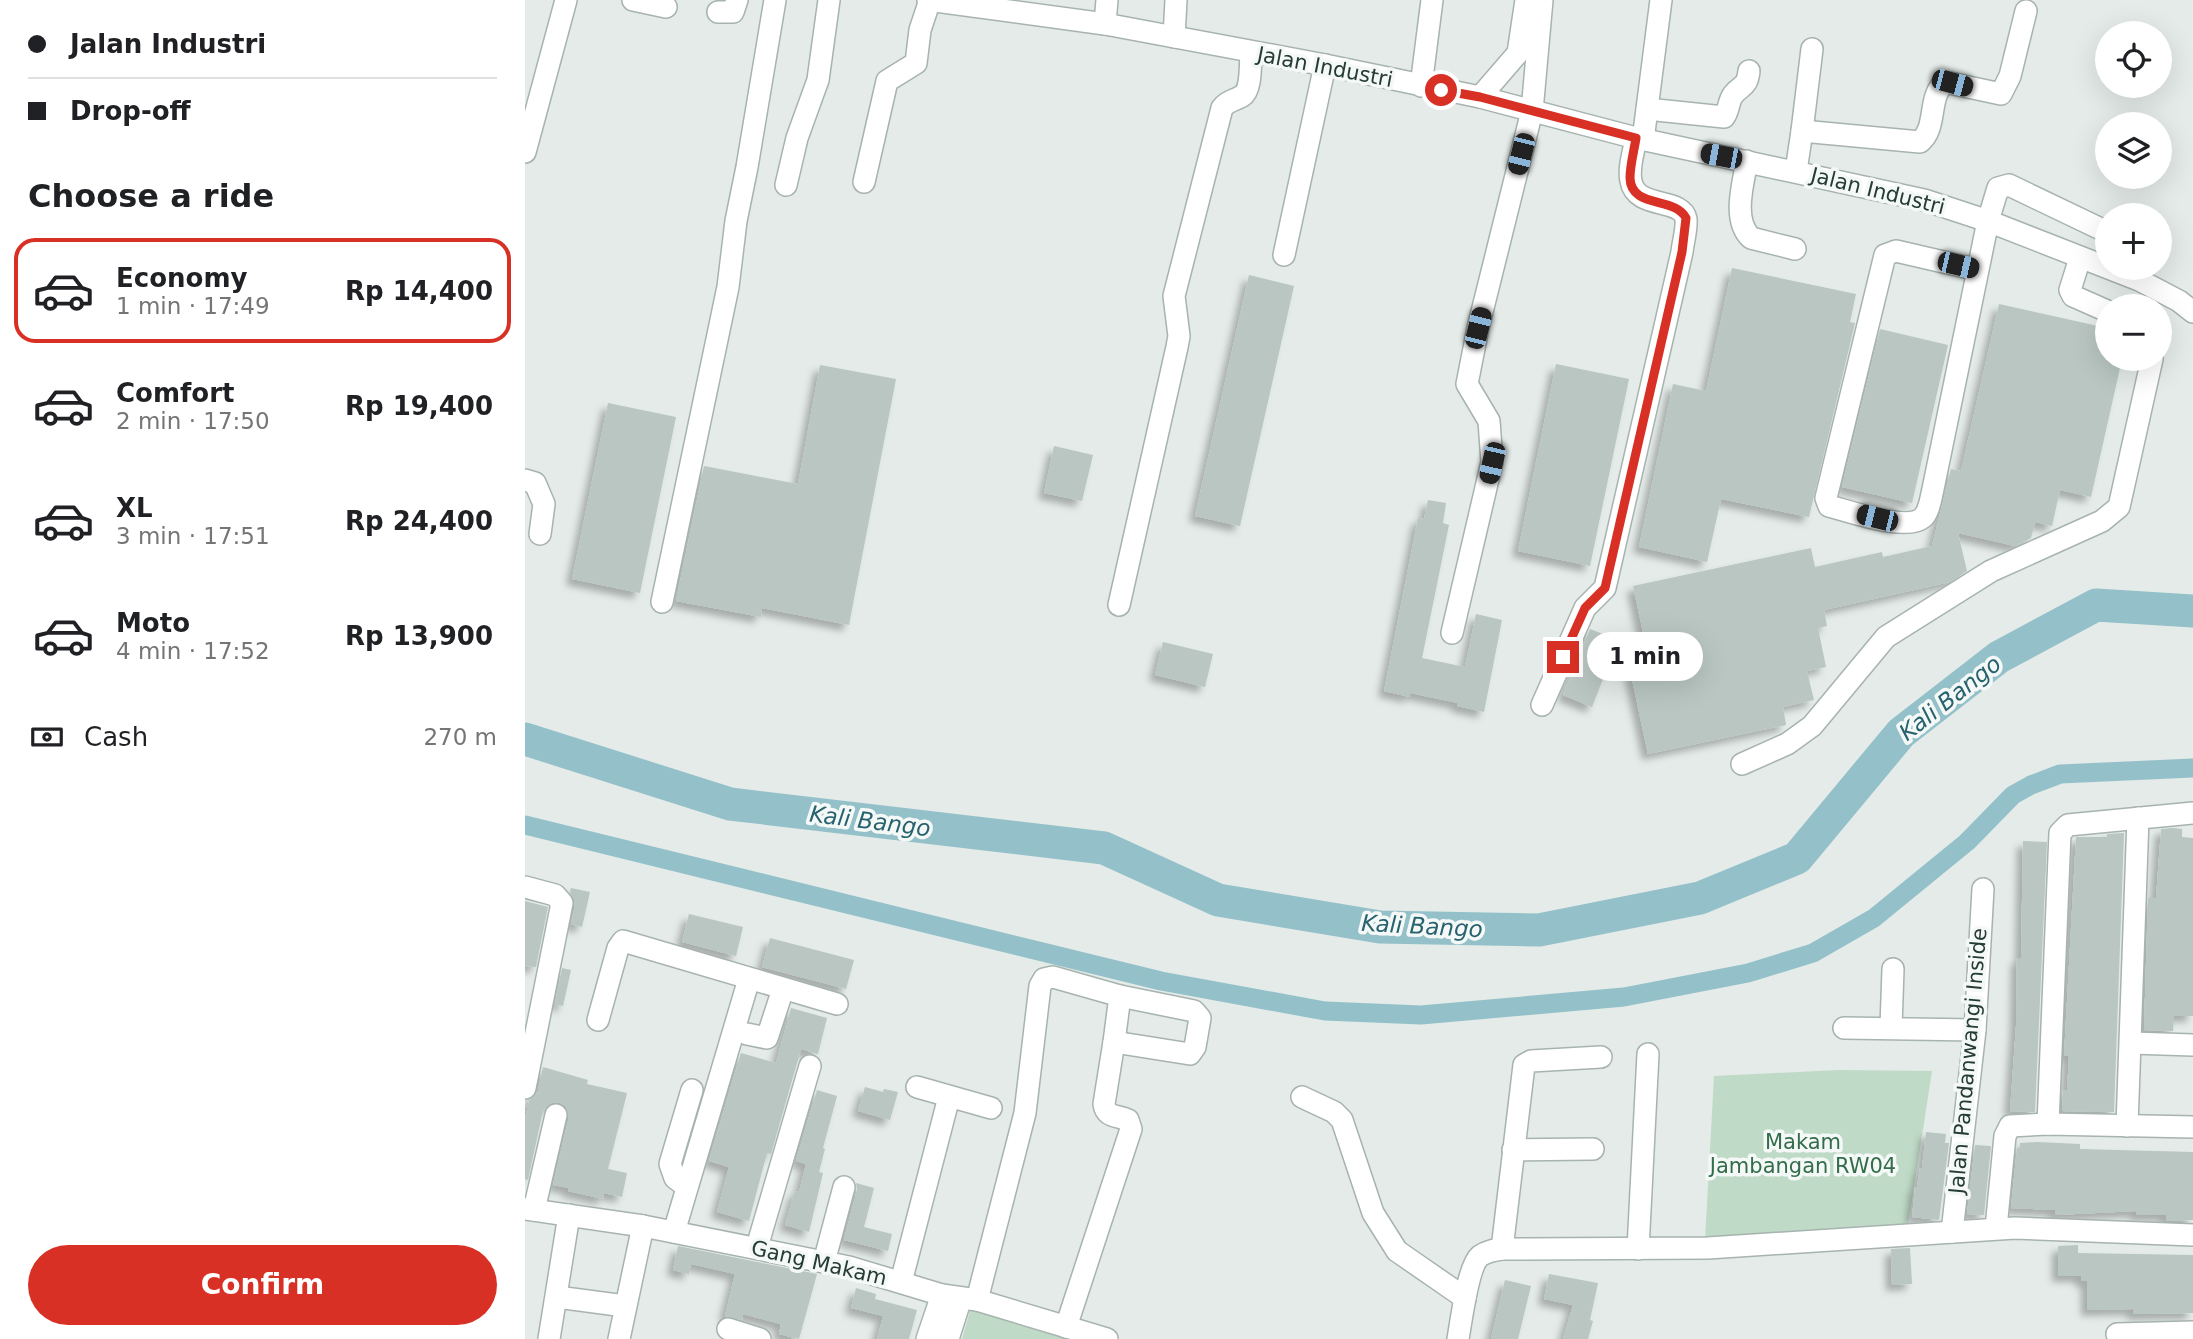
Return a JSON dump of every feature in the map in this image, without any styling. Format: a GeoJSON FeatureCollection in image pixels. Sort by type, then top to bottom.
{"type":"FeatureCollection","features":[{"type":"Feature","properties":{"kind":"street"},"geometry":{"type":"LineString","coordinates":[[525,152],[566,0]]}},
{"type":"Feature","properties":{"kind":"street"},"geometry":{"type":"LineString","coordinates":[[633,0],[666,8]]}},
{"type":"Feature","properties":{"kind":"street"},"geometry":{"type":"LineString","coordinates":[[718,12],[733,12],[737,0]]}},
{"type":"Feature","properties":{"kind":"street"},"geometry":{"type":"LineString","coordinates":[[662,602],[728,287],[736,221],[775,0]]}},
{"type":"Feature","properties":{"kind":"street"},"geometry":{"type":"LineString","coordinates":[[786,185],[797,138],[818,80],[829,0]]}},
{"type":"Feature","properties":{"kind":"street"},"geometry":{"type":"LineString","coordinates":[[864,182],[887,81],[916,63],[920,30],[929,0]]}},
{"type":"Feature","properties":{"kind":"street","name":"Jalan Industri"},"geometry":{"type":"LineString","coordinates":[[929,0],[1052,8],[1105,24],[1480,97],[1640,139],[1924,200],[1988,221],[2139,280],[2179,301],[2193,312]]}},
{"type":"Feature","properties":{"kind":"street"},"geometry":{"type":"LineString","coordinates":[[1105,24],[1107,0]]}},
{"type":"Feature","properties":{"kind":"street"},"geometry":{"type":"LineString","coordinates":[[1174,37],[1177,0]]}},
{"type":"Feature","properties":{"kind":"street"},"geometry":{"type":"LineString","coordinates":[[1421,86],[1432,0]]}},
{"type":"Feature","properties":{"kind":"street"},"geometry":{"type":"LineString","coordinates":[[1480,97],[1518,53],[1526,0]]}},
{"type":"Feature","properties":{"kind":"street"},"geometry":{"type":"LineString","coordinates":[[1452,633],[1492,463],[1489,421],[1467,384],[1532,111],[1542,0]]}},
{"type":"Feature","properties":{"kind":"street"},"geometry":{"type":"LineString","coordinates":[[1542,705],[1585,608],[1605,588],[1682,252],[1686,218],[1683,213],[1678,208],[1642,198],[1632,186],[1630,178],[1647,109],[1661,0]]}},
{"type":"Feature","properties":{"kind":"street"},"geometry":{"type":"LineString","coordinates":[[1803,131],[1920,142],[1928,136],[1937,89],[1945,82],[2001,94],[2010,76],[2026,11]]}},
{"type":"Feature","properties":{"kind":"street"},"geometry":{"type":"LineString","coordinates":[[1796,171],[1812,49]]}},
{"type":"Feature","properties":{"kind":"street"},"geometry":{"type":"LineString","coordinates":[[1119,606],[1177,348],[1179,336],[1174,296],[1223,108],[1247,90],[1251,52]]}},
{"type":"Feature","properties":{"kind":"street"},"geometry":{"type":"LineString","coordinates":[[1284,255],[1325,65]]}},
{"type":"Feature","properties":{"kind":"street"},"geometry":{"type":"LineString","coordinates":[[1647,109],[1724,117],[1731,97],[1748,82],[1749,71]]}},
{"type":"Feature","properties":{"kind":"street"},"geometry":{"type":"LineString","coordinates":[[1747,161],[1740,219],[1747,233],[1751,238],[1795,249]]}},
{"type":"Feature","properties":{"kind":"street"},"geometry":{"type":"LineString","coordinates":[[1978,270],[1896,251],[1885,255],[1826,498],[1829,506],[1900,524],[1915,522],[1925,516],[1933,489],[1978,270],[1988,221],[1998,188],[2008,184],[2095,226]]}},
{"type":"Feature","properties":{"kind":"street"},"geometry":{"type":"LineString","coordinates":[[2080,258],[2070,290],[2073,296],[2095,306]]}},
{"type":"Feature","properties":{"kind":"street"},"geometry":{"type":"LineString","coordinates":[[1742,764],[1787,744],[1812,726],[1875,648],[1896,630],[1982,576],[2102,521],[2119,507],[2149,371]]}},
{"type":"Feature","properties":{"kind":"street"},"geometry":{"type":"LineString","coordinates":[[525,480],[535,483],[544,504],[540,534]]}},
{"type":"Feature","properties":{"kind":"street"},"geometry":{"type":"LineString","coordinates":[[2048,1125],[2060,833],[2068,825],[2193,813]]}},
{"type":"Feature","properties":{"kind":"street"},"geometry":{"type":"LineString","coordinates":[[2127,1126],[2138,818]]}},
{"type":"Feature","properties":{"kind":"street"},"geometry":{"type":"LineString","coordinates":[[525,887],[555,895],[562,903],[525,1088]]}},
{"type":"Feature","properties":{"kind":"street","name":"Jalan Pandanwangi Inside"},"geometry":{"type":"LineString","coordinates":[[1952,1231],[1975,1030],[1983,889]]}},
{"type":"Feature","properties":{"kind":"street"},"geometry":{"type":"LineString","coordinates":[[598,1020],[618,948],[623,941],[837,1004]]}},
{"type":"Feature","properties":{"kind":"street"},"geometry":{"type":"LineString","coordinates":[[1891,1027],[1893,970]]}},
{"type":"Feature","properties":{"kind":"street"},"geometry":{"type":"LineString","coordinates":[[948,1339],[1025,1113],[1042,982],[1053,977],[1120,996],[1194,1011],[1200,1018],[1192,1054],[1114,1042]]}},
{"type":"Feature","properties":{"kind":"street"},"geometry":{"type":"LineString","coordinates":[[674,1232],[749,979]]}},
{"type":"Feature","properties":{"kind":"street"},"geometry":{"type":"LineString","coordinates":[[747,1034],[767,1038],[783,989]]}},
{"type":"Feature","properties":{"kind":"street"},"geometry":{"type":"LineString","coordinates":[[1066,1327],[1131,1129],[1128,1120],[1107,1114],[1104,1104],[1120,996]]}},
{"type":"Feature","properties":{"kind":"street"},"geometry":{"type":"LineString","coordinates":[[1844,1028],[1975,1030]]}},
{"type":"Feature","properties":{"kind":"street"},"geometry":{"type":"LineString","coordinates":[[2131,1043],[2193,1045]]}},
{"type":"Feature","properties":{"kind":"street"},"geometry":{"type":"LineString","coordinates":[[1637,1249],[1648,1054]]}},
{"type":"Feature","properties":{"kind":"street"},"geometry":{"type":"LineString","coordinates":[[1502,1249],[1524,1065],[1531,1061],[1601,1058]]}},
{"type":"Feature","properties":{"kind":"street"},"geometry":{"type":"LineString","coordinates":[[757,1247],[810,1066]]}},
{"type":"Feature","properties":{"kind":"street"},"geometry":{"type":"LineString","coordinates":[[917,1087],[991,1108]]}},
{"type":"Feature","properties":{"kind":"street"},"geometry":{"type":"LineString","coordinates":[[689,1179],[675,1178],[670,1164],[692,1090]]}},
{"type":"Feature","properties":{"kind":"street"},"geometry":{"type":"LineString","coordinates":[[901,1282],[949,1097]]}},
{"type":"Feature","properties":{"kind":"street"},"geometry":{"type":"LineString","coordinates":[[1302,1097],[1334,1112],[1342,1120],[1373,1213],[1397,1251],[1465,1298]]}},
{"type":"Feature","properties":{"kind":"street"},"geometry":{"type":"LineString","coordinates":[[529,1210],[557,1115]]}},
{"type":"Feature","properties":{"kind":"street"},"geometry":{"type":"LineString","coordinates":[[1996,1228],[2007,1129],[2016,1125],[2193,1127]]}},
{"type":"Feature","properties":{"kind":"street"},"geometry":{"type":"LineString","coordinates":[[1513,1150],[1593,1149]]}},
{"type":"Feature","properties":{"kind":"street"},"geometry":{"type":"LineString","coordinates":[[824,1262],[844,1187]]}},
{"type":"Feature","properties":{"kind":"street","name":"Gang Makam"},"geometry":{"type":"LineString","coordinates":[[529,1210],[643,1226],[757,1247],[901,1282],[1107,1339]]}},
{"type":"Feature","properties":{"kind":"street"},"geometry":{"type":"LineString","coordinates":[[549,1339],[569,1215]]}},
{"type":"Feature","properties":{"kind":"street"},"geometry":{"type":"LineString","coordinates":[[619,1339],[643,1226]]}},
{"type":"Feature","properties":{"kind":"street"},"geometry":{"type":"LineString","coordinates":[[1458,1339],[1465,1298],[1476,1260],[1490,1251],[1502,1249],[1708,1248],[1996,1228],[2193,1235]]}},
{"type":"Feature","properties":{"kind":"street"},"geometry":{"type":"LineString","coordinates":[[557,1297],[625,1306]]}},
{"type":"Feature","properties":{"kind":"street"},"geometry":{"type":"LineString","coordinates":[[927,1339],[960,1298]]}},
{"type":"Feature","properties":{"kind":"street"},"geometry":{"type":"LineString","coordinates":[[728,1329],[760,1339]]}},
{"type":"Feature","properties":{"kind":"street"},"geometry":{"type":"LineString","coordinates":[[2117,1334],[2193,1332]]}},
{"type":"Feature","properties":{"kind":"green space","name":"Makam Jambangan RW04"},"geometry":{"type":"Polygon","coordinates":[[[1838,1070],[1932,1071],[1908,1226],[1705,1241],[1714,1076],[1838,1070]]]}},
{"type":"Feature","properties":{"kind":"green space"},"geometry":{"type":"Polygon","coordinates":[[[983,1310],[1079,1339],[962,1339],[970,1311],[983,1310]]]}},
{"type":"Feature","properties":{"kind":"building"},"geometry":{"type":"Polygon","coordinates":[[[1732,268],[1856,294],[1850,322],[1855,323],[1809,517],[1721,499],[1707,562],[1639,547],[1673,384],[1706,391],[1732,268]]]}},
{"type":"Feature","properties":{"kind":"building"},"geometry":{"type":"Polygon","coordinates":[[[1249,275],[1294,286],[1240,526],[1195,516],[1249,275]]]}},
{"type":"Feature","properties":{"kind":"building"},"geometry":{"type":"Polygon","coordinates":[[[1999,304],[2095,325],[2095,371],[2119,371],[2091,497],[2060,490],[2052,526],[2035,522],[2031,538],[2015,546],[1958,533],[1967,571],[1950,582],[1824,610],[1827,626],[1818,628],[1826,667],[1807,671],[1814,700],[1783,707],[1786,725],[1648,754],[1624,642],[1647,651],[1633,586],[1811,548],[1815,567],[1882,552],[1883,557],[1932,546],[1951,469],[1961,471],[1999,304]]]}},
{"type":"Feature","properties":{"kind":"building"},"geometry":{"type":"Polygon","coordinates":[[[1880,329],[1948,345],[1912,503],[1842,487],[1880,329]]]}},
{"type":"Feature","properties":{"kind":"building"},"geometry":{"type":"Polygon","coordinates":[[[1556,364],[1629,379],[1590,566],[1518,551],[1556,364]]]}},
{"type":"Feature","properties":{"kind":"building"},"geometry":{"type":"Polygon","coordinates":[[[820,365],[896,379],[849,625],[762,608],[761,617],[676,601],[704,466],[798,484],[820,365]]]}},
{"type":"Feature","properties":{"kind":"building"},"geometry":{"type":"Polygon","coordinates":[[[608,403],[676,417],[640,593],[572,579],[608,403]]]}},
{"type":"Feature","properties":{"kind":"building"},"geometry":{"type":"Polygon","coordinates":[[[1054,446],[1093,455],[1082,501],[1044,493],[1054,446]]]}},
{"type":"Feature","properties":{"kind":"building"},"geometry":{"type":"Polygon","coordinates":[[[1428,500],[1446,503],[1443,523],[1449,525],[1422,658],[1465,667],[1476,614],[1502,620],[1484,712],[1457,706],[1458,703],[1410,693],[1410,697],[1384,691],[1418,518],[1424,519],[1428,500]]]}},
{"type":"Feature","properties":{"kind":"building"},"geometry":{"type":"Polygon","coordinates":[[[1590,629],[1618,640],[1592,707],[1563,695],[1590,629]]]}},
{"type":"Feature","properties":{"kind":"building"},"geometry":{"type":"Polygon","coordinates":[[[1163,642],[1213,654],[1205,687],[1155,675],[1163,642]]]}},
{"type":"Feature","properties":{"kind":"building"},"geometry":{"type":"Polygon","coordinates":[[[2161,829],[2182,829],[2182,837],[2193,838],[2193,1016],[2174,1016],[2173,1031],[2144,1030],[2148,898],[2156,898],[2161,829]]]}},
{"type":"Feature","properties":{"kind":"building"},"geometry":{"type":"Polygon","coordinates":[[[2124,833],[2114,1112],[2062,1111],[2063,1090],[2067,1090],[2069,1056],[2064,1056],[2076,837],[2107,837],[2107,834],[2124,833]]]}},
{"type":"Feature","properties":{"kind":"building"},"geometry":{"type":"Polygon","coordinates":[[[2023,841],[2047,842],[2035,1112],[2010,1111],[2016,1026],[2017,958],[2021,958],[2023,841]]]}},
{"type":"Feature","properties":{"kind":"building"},"geometry":{"type":"Polygon","coordinates":[[[571,888],[590,892],[582,927],[571,924],[575,905],[571,888]]]}},
{"type":"Feature","properties":{"kind":"building"},"geometry":{"type":"Polygon","coordinates":[[[525,901],[548,907],[536,967],[525,966],[525,901]]]}},
{"type":"Feature","properties":{"kind":"building"},"geometry":{"type":"Polygon","coordinates":[[[689,914],[743,927],[736,956],[682,942],[689,914]]]}},
{"type":"Feature","properties":{"kind":"building"},"geometry":{"type":"Polygon","coordinates":[[[770,938],[854,960],[846,989],[762,967],[770,938]]]}},
{"type":"Feature","properties":{"kind":"building"},"geometry":{"type":"Polygon","coordinates":[[[562,968],[571,970],[563,1006],[555,1004],[562,968]]]}},
{"type":"Feature","properties":{"kind":"building"},"geometry":{"type":"Polygon","coordinates":[[[791,1008],[827,1018],[818,1054],[801,1049],[771,1154],[767,1153],[749,1221],[717,1212],[729,1167],[709,1161],[741,1053],[776,1063],[791,1008]]]}},
{"type":"Feature","properties":{"kind":"building"},"geometry":{"type":"Polygon","coordinates":[[[543,1067],[588,1080],[587,1084],[627,1093],[608,1169],[627,1173],[622,1197],[604,1193],[603,1199],[553,1185],[569,1117],[565,1106],[558,1102],[552,1103],[543,1111],[528,1180],[525,1179],[525,1119],[529,1101],[538,1091],[543,1067]]]}},
{"type":"Feature","properties":{"kind":"building"},"geometry":{"type":"Polygon","coordinates":[[[865,1087],[883,1092],[884,1089],[898,1092],[890,1120],[858,1111],[865,1087]]]}},
{"type":"Feature","properties":{"kind":"building"},"geometry":{"type":"Polygon","coordinates":[[[817,1090],[837,1096],[823,1148],[825,1149],[819,1172],[823,1173],[809,1232],[785,1225],[795,1191],[799,1192],[806,1164],[796,1161],[817,1090]]]}},
{"type":"Feature","properties":{"kind":"building"},"geometry":{"type":"Polygon","coordinates":[[[1926,1132],[1946,1134],[1945,1143],[1949,1143],[1939,1220],[1912,1217],[1926,1132]]]}},
{"type":"Feature","properties":{"kind":"building"},"geometry":{"type":"Polygon","coordinates":[[[2020,1143],[2080,1144],[2080,1149],[2193,1152],[2193,1220],[2166,1221],[2166,1215],[2136,1215],[2136,1211],[2055,1215],[2055,1210],[2011,1208],[2017,1148],[2020,1148],[2020,1143]]]}},
{"type":"Feature","properties":{"kind":"building"},"geometry":{"type":"Polygon","coordinates":[[[1975,1145],[1991,1146],[1984,1215],[1967,1214],[1975,1145]]]}},
{"type":"Feature","properties":{"kind":"building"},"geometry":{"type":"Polygon","coordinates":[[[856,1183],[874,1188],[864,1227],[892,1234],[888,1251],[844,1240],[857,1190],[856,1183]]]}},
{"type":"Feature","properties":{"kind":"building"},"geometry":{"type":"Polygon","coordinates":[[[2078,1245],[2078,1253],[2193,1255],[2193,1313],[2133,1314],[2133,1309],[2087,1310],[2087,1281],[2081,1281],[2081,1276],[2058,1276],[2058,1246],[2078,1245]]]}},
{"type":"Feature","properties":{"kind":"building"},"geometry":{"type":"Polygon","coordinates":[[[678,1246],[817,1274],[799,1339],[779,1334],[781,1324],[743,1314],[742,1320],[725,1316],[735,1274],[691,1264],[689,1274],[673,1270],[678,1246]]]}},
{"type":"Feature","properties":{"kind":"building"},"geometry":{"type":"Polygon","coordinates":[[[1910,1248],[1912,1284],[1892,1285],[1891,1249],[1910,1248]]]}},
{"type":"Feature","properties":{"kind":"building"},"geometry":{"type":"Polygon","coordinates":[[[1549,1274],[1598,1283],[1588,1339],[1563,1339],[1573,1305],[1544,1299],[1549,1274]]]}},
{"type":"Feature","properties":{"kind":"building"},"geometry":{"type":"Polygon","coordinates":[[[1505,1280],[1531,1286],[1518,1339],[1491,1339],[1505,1280]]]}},
{"type":"Feature","properties":{"kind":"building"},"geometry":{"type":"Polygon","coordinates":[[[856,1288],[876,1294],[875,1299],[917,1310],[909,1339],[877,1339],[883,1316],[851,1308],[856,1288]]]}},
{"type":"Feature","properties":{"kind":"waterway","name":"Kali Bango"},"geometry":{"type":"LineString","coordinates":[[525,739],[730,804],[1104,848],[1218,900],[1380,927],[1539,930],[1700,898],[1797,858],[1901,733],[1999,657],[2096,605],[2193,611]]}},
{"type":"Feature","properties":{"kind":"waterway","name":"Kali Bango"},"geometry":{"type":"LineString","coordinates":[[525,825],[1161,981],[1325,1011],[1421,1015],[1624,997],[1748,973],[1813,953],[1874,918],[1967,842],[2013,795],[2031,785],[2060,774],[2193,768]]}},
{"type":"Feature","properties":{"kind":"route"},"geometry":{"type":"LineString","coordinates":[[1441,90],[1480,97],[1636,138],[1630,178],[1632,186],[1642,198],[1678,208],[1686,218],[1682,252],[1605,588],[1585,608],[1563,657]]}}]}
